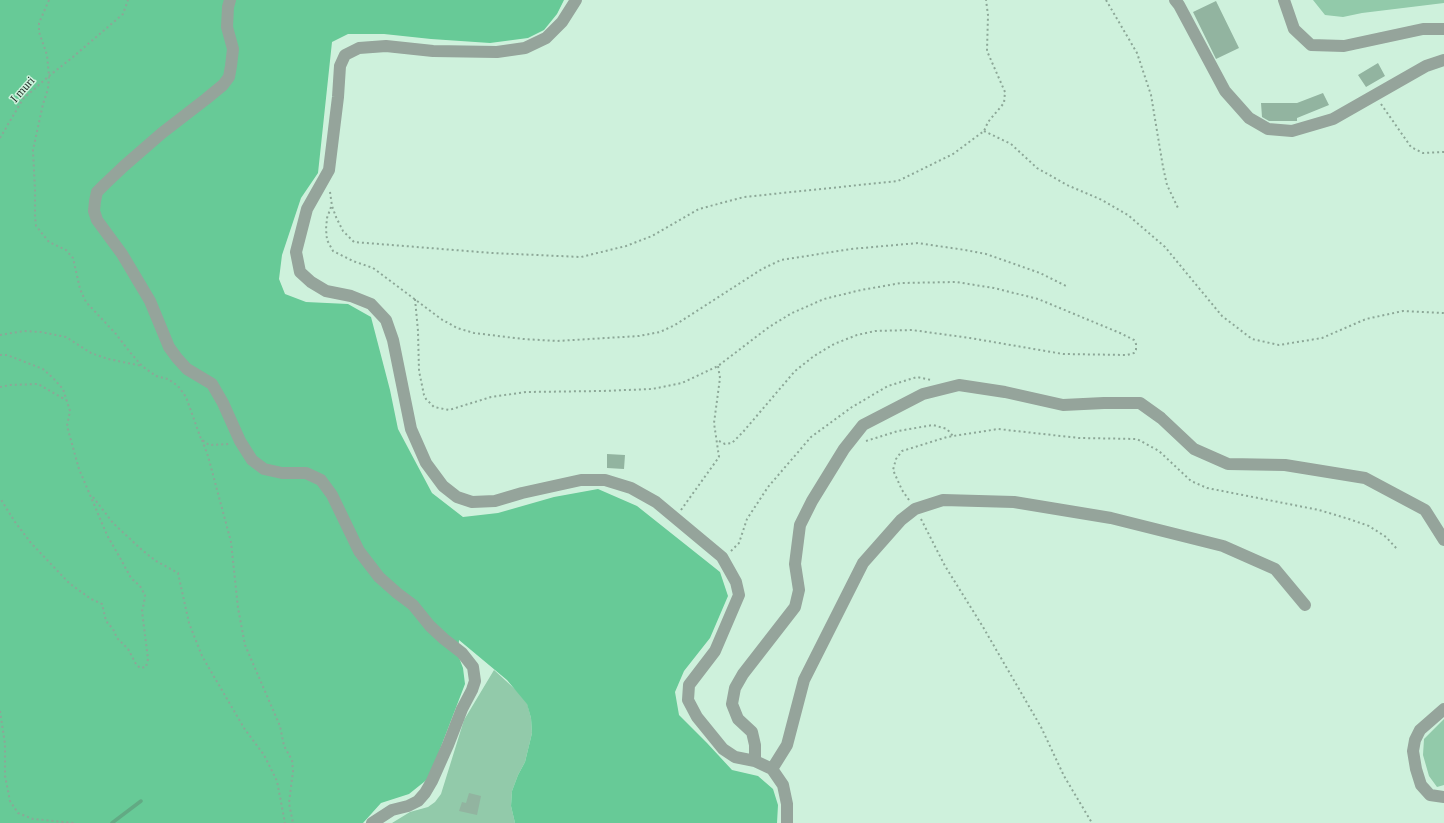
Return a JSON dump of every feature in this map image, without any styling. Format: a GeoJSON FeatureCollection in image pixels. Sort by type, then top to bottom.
{"type":"FeatureCollection","features":[{"type":"Feature","properties":{"kind":"street"},"geometry":{"type":"LineString","coordinates":[[230,0],[228,7],[227,27],[233,49],[232,66],[229,77],[223,85],[162,133],[110,180],[98,192],[94,211],[97,220],[117,248],[150,301],[169,347],[187,369],[212,384],[223,403],[240,441],[252,460],[264,468],[282,473],[306,473],[321,480],[332,495],[359,551],[379,578],[397,594],[413,605],[444,639],[462,653],[473,667],[475,681],[472,690],[462,709],[448,745],[426,793],[418,801],[408,806],[392,810],[372,823]]}},
{"type":"Feature","properties":{"kind":"street"},"geometry":{"type":"LineString","coordinates":[[576,0],[562,22],[546,38],[525,48],[497,52],[433,50],[386,46],[359,48],[345,55],[340,66],[338,97],[328,170],[307,209],[296,252],[300,272],[311,282],[326,291],[351,296],[371,304],[386,320],[393,340],[411,429],[426,463],[444,486],[456,497],[472,502],[495,502],[522,493],[581,480],[605,480],[631,488],[656,502],[722,557],[736,582],[739,595],[715,651],[689,685],[688,700],[697,717],[723,749],[735,757],[755,761],[772,769],[784,785],[788,804],[788,823]]}},
{"type":"Feature","properties":{"kind":"street"},"geometry":{"type":"LineString","coordinates":[[1175,0],[1225,91],[1248,118],[1268,129],[1292,130],[1333,119],[1426,66],[1444,60]]}},
{"type":"Feature","properties":{"kind":"street"},"geometry":{"type":"LineString","coordinates":[[1284,0],[1294,29],[1311,45],[1344,46],[1423,29],[1444,29]]}},
{"type":"Feature","properties":{"kind":"street"},"geometry":{"type":"LineString","coordinates":[[755,761],[755,745],[752,732],[738,719],[732,704],[733,698],[735,688],[743,674],[795,607],[800,590],[795,564],[800,525],[812,501],[844,449],[863,426],[923,394],[959,385],[1005,392],[1063,405],[1140,403],[1161,418],[1194,449],[1228,464],[1285,465],[1365,478],[1425,510],[1444,540]]}},
{"type":"Feature","properties":{"kind":"street"},"geometry":{"type":"LineString","coordinates":[[772,769],[787,745],[804,680],[863,564],[902,520],[915,509],[943,500],[1014,502],[1112,518],[1223,546],[1275,569],[1305,605]]}},
{"type":"Feature","properties":{"kind":"street"},"geometry":{"type":"LineString","coordinates":[[1444,709],[1420,730],[1415,740],[1413,751],[1416,769],[1421,785],[1430,795],[1444,798]]}},
{"type":"Feature","properties":{"kind":"path"},"geometry":{"type":"LineString","coordinates":[[49,0],[39,23],[40,32],[47,55],[49,76],[48,89],[43,104],[33,150],[35,190],[34,217],[36,226],[49,242],[66,250],[73,258],[80,289],[86,302],[116,334],[142,366],[156,376],[168,379],[178,386],[186,397],[208,456],[231,542],[238,608],[245,645],[280,726],[284,746],[292,760],[293,772],[289,803],[293,823]]}},
{"type":"Feature","properties":{"kind":"path","name":"I muri"},"geometry":{"type":"LineString","coordinates":[[0,138],[23,99],[123,14],[128,0]]}},
{"type":"Feature","properties":{"kind":"path"},"geometry":{"type":"LineString","coordinates":[[330,189],[332,206],[343,231],[354,242],[492,253],[581,257],[626,246],[652,236],[699,209],[744,197],[898,182],[953,154],[984,131],[988,122],[1004,103],[1005,92],[987,51],[988,15],[986,0]]}},
{"type":"Feature","properties":{"kind":"path"},"geometry":{"type":"LineString","coordinates":[[1106,0],[1137,53],[1151,95],[1167,185],[1178,208]]}},
{"type":"Feature","properties":{"kind":"path"},"geometry":{"type":"LineString","coordinates":[[1376,95],[1411,146],[1423,153],[1444,152]]}},
{"type":"Feature","properties":{"kind":"path"},"geometry":{"type":"LineString","coordinates":[[984,131],[1011,144],[1038,168],[1067,185],[1102,200],[1128,214],[1165,247],[1222,316],[1252,339],[1279,345],[1322,338],[1366,319],[1403,311],[1444,313]]}},
{"type":"Feature","properties":{"kind":"path"},"geometry":{"type":"LineString","coordinates":[[332,206],[327,218],[326,229],[328,240],[333,251],[353,261],[373,268],[441,319],[457,328],[474,333],[557,341],[639,336],[660,332],[675,325],[762,269],[780,260],[850,249],[918,243],[986,254],[1040,273],[1066,286]]}},
{"type":"Feature","properties":{"kind":"path"},"geometry":{"type":"LineString","coordinates":[[415,299],[418,331],[419,371],[424,394],[429,403],[439,409],[449,410],[491,396],[526,392],[602,391],[663,388],[682,383],[718,366],[770,327],[792,313],[824,299],[861,290],[901,283],[956,282],[994,288],[1038,299],[1120,333],[1134,340],[1137,348],[1134,353],[1127,354],[1063,354],[912,330],[891,330],[857,335],[834,344],[814,356],[795,371],[732,443],[725,444],[717,440]]}},
{"type":"Feature","properties":{"kind":"path"},"geometry":{"type":"LineString","coordinates":[[0,336],[24,331],[42,332],[66,337],[91,353],[108,359],[142,366]]}},
{"type":"Feature","properties":{"kind":"path"},"geometry":{"type":"LineString","coordinates":[[0,355],[7,355],[43,369],[62,389],[70,411],[67,426],[79,469],[108,535],[131,578],[140,586],[145,595],[142,611],[148,660],[146,667],[140,668],[136,664],[128,648],[117,638],[113,629],[106,621],[102,604],[91,599],[69,583],[31,543],[15,522],[0,498]]}},
{"type":"Feature","properties":{"kind":"path"},"geometry":{"type":"LineString","coordinates":[[672,516],[680,512],[719,457],[714,423],[720,378],[718,366]]}},
{"type":"Feature","properties":{"kind":"path"},"geometry":{"type":"LineString","coordinates":[[722,557],[739,543],[747,519],[768,487],[811,437],[852,407],[888,386],[917,377],[938,381]]}},
{"type":"Feature","properties":{"kind":"path"},"geometry":{"type":"LineString","coordinates":[[0,387],[10,385],[38,384],[67,400]]}},
{"type":"Feature","properties":{"kind":"path"},"geometry":{"type":"LineString","coordinates":[[864,441],[898,431],[933,425],[947,429],[953,436]]}},
{"type":"Feature","properties":{"kind":"path"},"geometry":{"type":"LineString","coordinates":[[1092,823],[1064,776],[1041,728],[983,627],[945,566],[915,509],[902,490],[893,470],[896,459],[902,451],[953,436],[998,429],[1079,438],[1137,439],[1159,451],[1191,481],[1207,488],[1320,510],[1369,526],[1386,537],[1398,550]]}},
{"type":"Feature","properties":{"kind":"path"},"geometry":{"type":"LineString","coordinates":[[201,439],[209,445],[228,444],[240,441]]}},
{"type":"Feature","properties":{"kind":"path"},"geometry":{"type":"LineString","coordinates":[[90,494],[113,523],[142,550],[156,562],[178,573],[189,623],[202,656],[244,728],[264,755],[277,781],[285,823]]}},
{"type":"Feature","properties":{"kind":"path"},"geometry":{"type":"LineString","coordinates":[[0,711],[5,744],[5,776],[10,801],[18,813],[33,819],[74,823]]}},
{"type":"Feature","properties":{"kind":"green space"},"geometry":{"type":"Polygon","coordinates":[[[0,0],[564,0],[557,14],[544,30],[528,38],[490,43],[384,34],[348,34],[332,42],[318,173],[301,198],[282,255],[279,279],[285,294],[306,302],[348,304],[371,317],[390,390],[398,429],[432,493],[463,517],[498,513],[554,497],[598,489],[637,506],[720,572],[728,596],[710,638],[684,671],[675,692],[679,715],[732,770],[758,776],[773,789],[778,805],[777,823],[515,823],[511,806],[512,791],[525,762],[532,733],[531,718],[527,704],[507,680],[459,640],[458,655],[463,668],[465,684],[429,778],[409,794],[381,803],[363,823],[0,823],[0,0]]]}},
{"type":"Feature","properties":{"kind":"green space"},"geometry":{"type":"Polygon","coordinates":[[[1313,0],[1444,0],[1444,3],[1362,13],[1343,17],[1325,15],[1313,0]]]}},
{"type":"Feature","properties":{"kind":"green space"},"geometry":{"type":"Polygon","coordinates":[[[494,670],[517,691],[527,703],[531,718],[532,733],[525,762],[512,791],[511,806],[515,823],[392,823],[410,812],[428,807],[435,802],[441,794],[464,720],[494,670]]]}},
{"type":"Feature","properties":{"kind":"green space"},"geometry":{"type":"Polygon","coordinates":[[[1444,719],[1444,785],[1437,787],[1429,776],[1423,755],[1424,739],[1444,719]]]}},
{"type":"Feature","properties":{"kind":"building"},"geometry":{"type":"Polygon","coordinates":[[[1216,1],[1239,48],[1216,59],[1193,12],[1216,1]]]}},
{"type":"Feature","properties":{"kind":"building"},"geometry":{"type":"Polygon","coordinates":[[[1378,63],[1385,76],[1366,87],[1358,75],[1378,63]]]}},
{"type":"Feature","properties":{"kind":"building"},"geometry":{"type":"Polygon","coordinates":[[[1323,93],[1329,105],[1297,118],[1297,121],[1269,121],[1262,117],[1261,103],[1297,103],[1323,93]]]}},
{"type":"Feature","properties":{"kind":"building"},"geometry":{"type":"Polygon","coordinates":[[[607,454],[625,455],[624,469],[607,468],[607,454]]]}},
{"type":"Feature","properties":{"kind":"building"},"geometry":{"type":"Polygon","coordinates":[[[469,793],[481,796],[477,815],[459,811],[462,802],[466,803],[469,793]]]}},
{"type":"Feature","properties":{"kind":"waterway"},"geometry":{"type":"LineString","coordinates":[[112,823],[141,801]]}}]}
